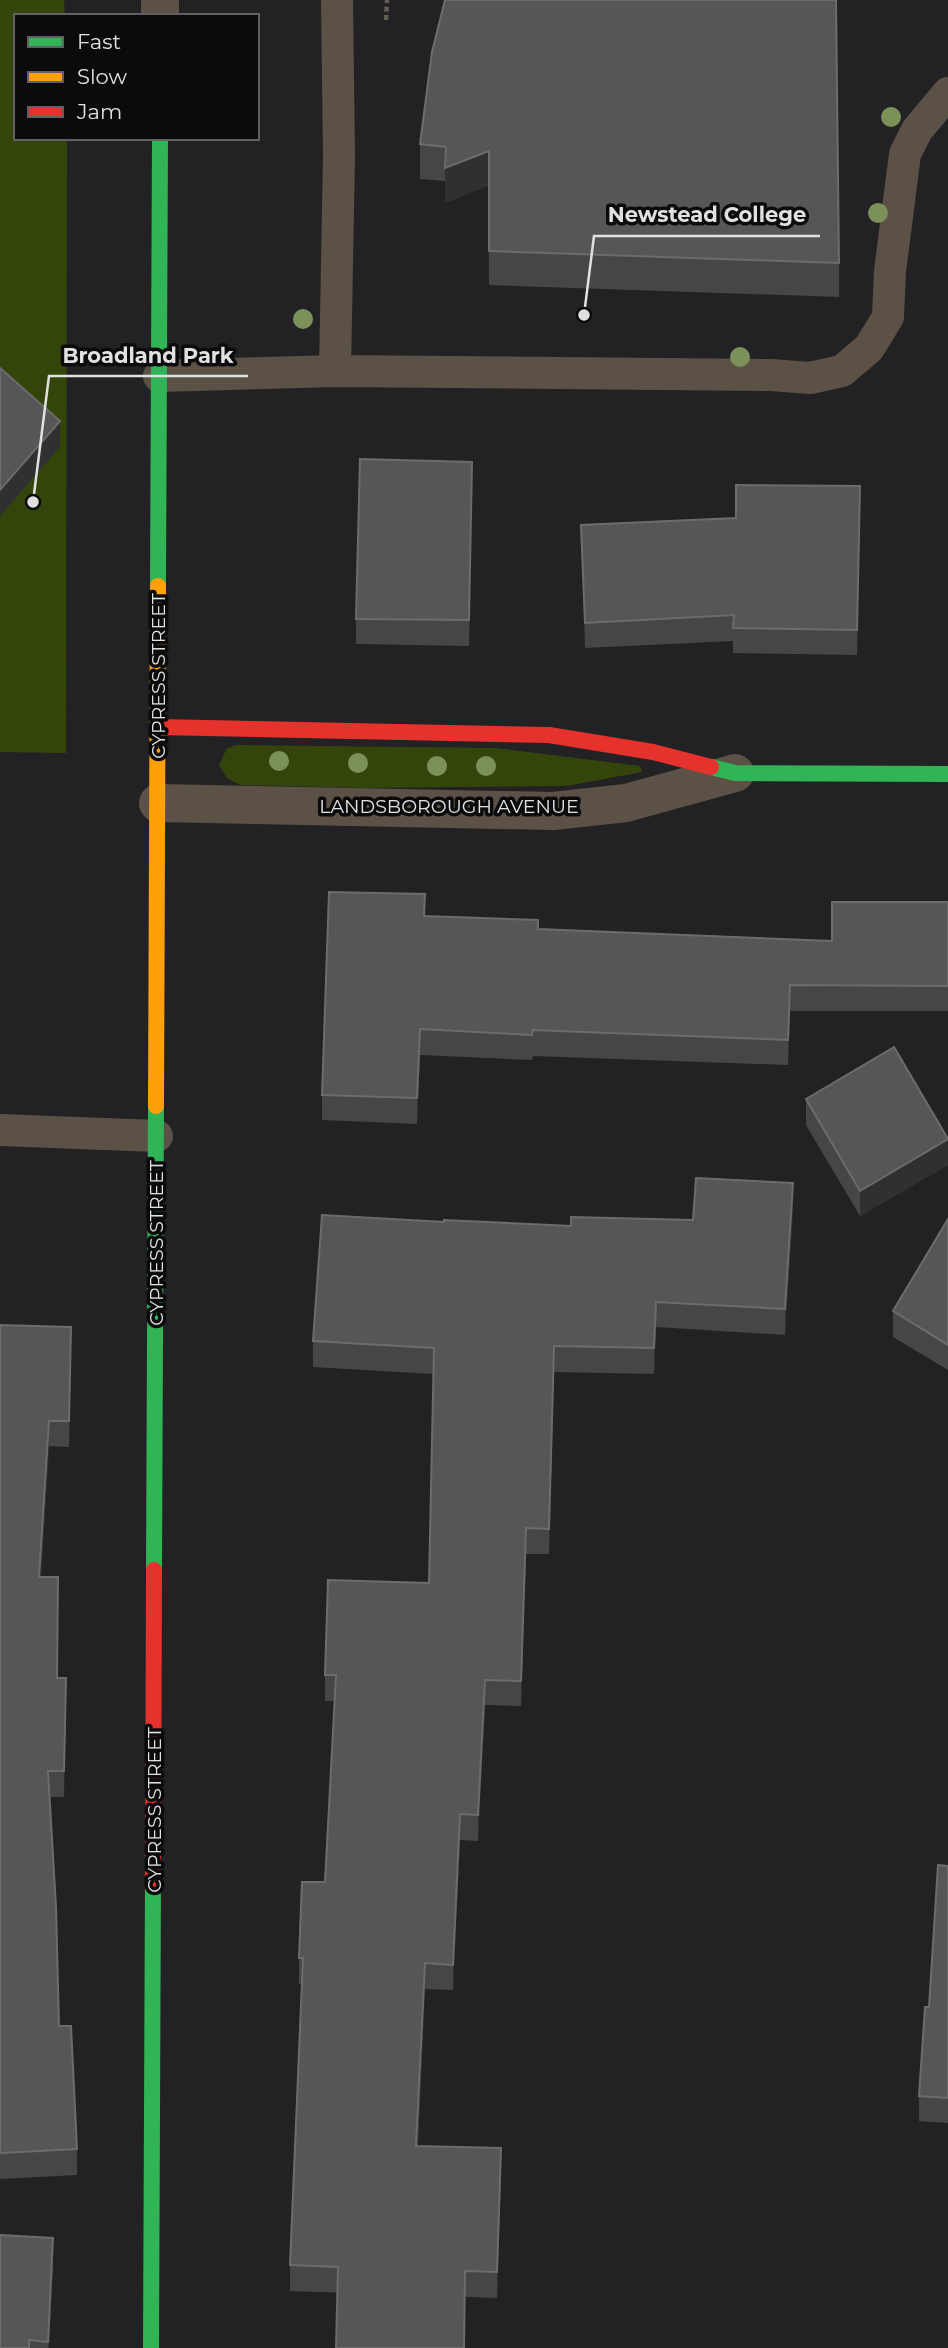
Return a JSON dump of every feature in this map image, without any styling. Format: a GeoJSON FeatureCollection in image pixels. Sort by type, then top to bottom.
{"type":"FeatureCollection","features":[{"type":"Feature","properties":{"kind":"street","name":"CYPRESS STREET"},"geometry":{"type":"LineString","coordinates":[[151,2348],[160,140]]}},
{"type":"Feature","properties":{"kind":"street","name":"LANDSBOROUGH AVENUE"},"geometry":{"type":"LineString","coordinates":[[158,727],[549,735],[653,751],[735,773],[948,774]]}},
{"type":"Feature","properties":{"kind":"street","name":"LANDSBOROUGH AVENUE"},"geometry":{"type":"LineString","coordinates":[[158,803],[553,811],[626,803],[735,773]]}},
{"type":"Feature","properties":{"kind":"lane"},"geometry":{"type":"LineString","coordinates":[[335,371],[339,156],[337,0]]}},
{"type":"Feature","properties":{"kind":"lane"},"geometry":{"type":"LineString","coordinates":[[159,376],[335,371],[771,375],[810,378],[842,371],[869,348],[888,317],[890,271],[905,154],[917,130],[948,93]]}},
{"type":"Feature","properties":{"kind":"lane"},"geometry":{"type":"LineString","coordinates":[[0,1130],[156,1136]]}},
{"type":"Feature","properties":{"kind":"green space"},"geometry":{"type":"Polygon","coordinates":[[[0,0],[64,0],[65,14],[14,14],[14,140],[67,140],[66,753],[0,752],[0,0]]]}},
{"type":"Feature","properties":{"kind":"green space"},"geometry":{"type":"Polygon","coordinates":[[[237,745],[496,748],[640,766],[642,772],[566,786],[367,788],[240,785],[227,778],[219,765],[227,748],[237,745]]]}},
{"type":"Feature","properties":{"kind":"building"},"geometry":{"type":"Polygon","coordinates":[[[445,0],[836,0],[839,263],[489,251],[489,151],[445,168],[446,147],[420,144],[432,52],[445,0]]]}},
{"type":"Feature","properties":{"kind":"building"},"geometry":{"type":"Polygon","coordinates":[[[0,368],[60,421],[0,490],[0,368]]]}},
{"type":"Feature","properties":{"kind":"building"},"geometry":{"type":"Polygon","coordinates":[[[360,459],[472,462],[469,620],[356,619],[360,459]]]}},
{"type":"Feature","properties":{"kind":"building"},"geometry":{"type":"Polygon","coordinates":[[[736,485],[860,486],[857,630],[733,628],[734,615],[585,623],[581,525],[736,518],[736,485]]]}},
{"type":"Feature","properties":{"kind":"building"},"geometry":{"type":"Polygon","coordinates":[[[329,892],[425,894],[424,916],[538,920],[538,929],[832,941],[832,902],[948,902],[948,986],[790,985],[788,1040],[533,1030],[532,1035],[420,1029],[417,1098],[322,1095],[329,892]]]}},
{"type":"Feature","properties":{"kind":"building"},"geometry":{"type":"Polygon","coordinates":[[[894,1047],[948,1139],[860,1191],[806,1099],[894,1047]]]}},
{"type":"Feature","properties":{"kind":"building"},"geometry":{"type":"Polygon","coordinates":[[[696,1178],[793,1183],[785,1309],[656,1302],[654,1348],[554,1346],[549,1529],[526,1528],[521,1681],[485,1680],[478,1815],[460,1814],[453,1965],[425,1963],[416,2146],[501,2148],[497,2272],[465,2271],[464,2348],[336,2348],[338,2267],[290,2265],[303,1958],[299,1958],[302,1882],[325,1882],[336,1675],[325,1675],[328,1580],[429,1583],[434,1348],[313,1341],[322,1215],[571,1226],[571,1217],[693,1220],[696,1178]]]}},
{"type":"Feature","properties":{"kind":"building"},"geometry":{"type":"Polygon","coordinates":[[[948,1219],[948,1345],[893,1311],[948,1219]]]}},
{"type":"Feature","properties":{"kind":"building"},"geometry":{"type":"Polygon","coordinates":[[[0,1325],[71,1327],[69,1421],[49,1421],[39,1577],[58,1577],[57,1678],[66,1678],[64,1771],[48,1771],[56,1907],[59,2026],[71,2026],[77,2149],[0,2153],[0,1325]]]}},
{"type":"Feature","properties":{"kind":"building"},"geometry":{"type":"Polygon","coordinates":[[[938,1865],[948,1866],[948,2098],[919,2096],[925,2007],[929,2007],[938,1865]]]}},
{"type":"Feature","properties":{"kind":"building"},"geometry":{"type":"Polygon","coordinates":[[[0,2235],[53,2238],[48,2342],[29,2340],[29,2348],[0,2348],[0,2235]]]}},
{"type":"Feature","properties":{"kind":"traffic: fast"},"geometry":{"type":"LineString","coordinates":[[158,586],[160,140]]}},
{"type":"Feature","properties":{"kind":"traffic: fast"},"geometry":{"type":"LineString","coordinates":[[711,767],[735,773],[948,774]]}},
{"type":"Feature","properties":{"kind":"traffic: fast"},"geometry":{"type":"LineString","coordinates":[[154,1570],[156,1106]]}},
{"type":"Feature","properties":{"kind":"traffic: fast"},"geometry":{"type":"LineString","coordinates":[[151,2348],[153,1879]]}},
{"type":"Feature","properties":{"kind":"traffic: slow"},"geometry":{"type":"LineString","coordinates":[[156,1106],[158,586]]}},
{"type":"Feature","properties":{"kind":"traffic: jam"},"geometry":{"type":"LineString","coordinates":[[158,727],[549,735],[653,752],[711,767]]}},
{"type":"Feature","properties":{"kind":"traffic: jam"},"geometry":{"type":"LineString","coordinates":[[153,1879],[154,1570]]}},
{"type":"Feature","properties":{"kind":"place","name":"Newstead College"},"geometry":{"type":"Point","coordinates":[584,315]}},
{"type":"Feature","properties":{"kind":"place","name":"Broadland Park"},"geometry":{"type":"Point","coordinates":[33,502]}}]}
